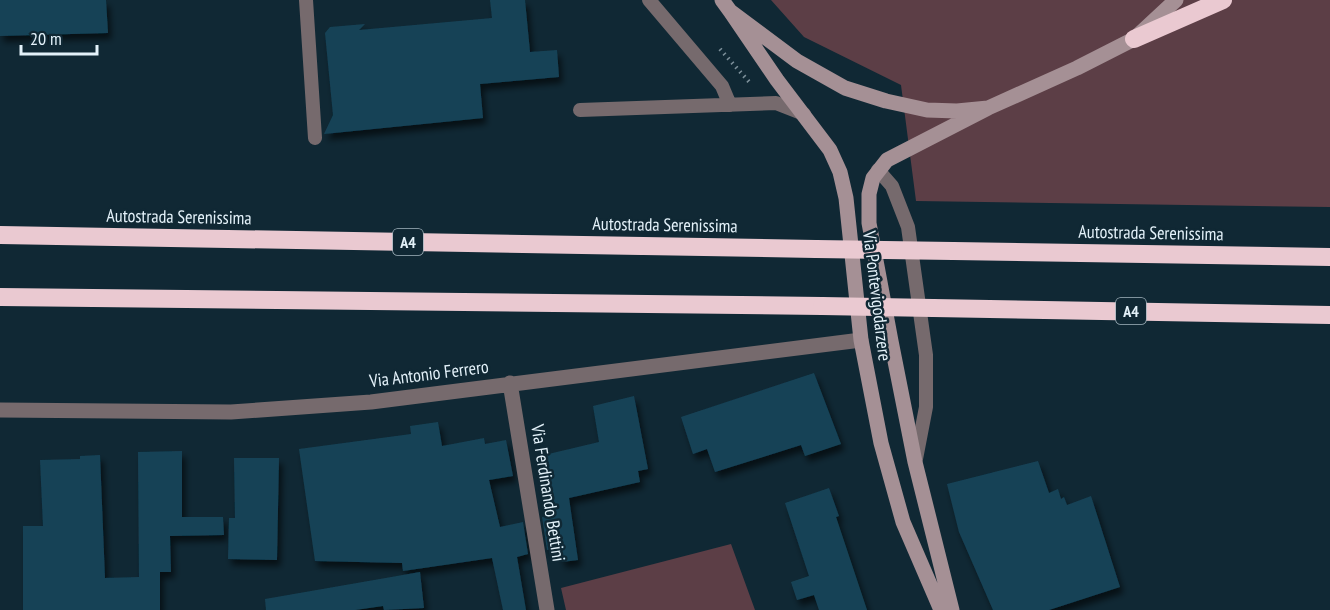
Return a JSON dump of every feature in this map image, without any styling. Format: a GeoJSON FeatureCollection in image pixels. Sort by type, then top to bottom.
{"type":"FeatureCollection","features":[{"type":"Feature","properties":{"kind":"highway"},"geometry":{"type":"LineString","coordinates":[[1134,39],[1223,0]]}},
{"type":"Feature","properties":{"kind":"highway","name":"Autostrada Serenissima"},"geometry":{"type":"LineString","coordinates":[[0,235],[1330,257]]}},
{"type":"Feature","properties":{"kind":"highway","name":"A4"},"geometry":{"type":"LineString","coordinates":[[0,297],[822,306],[1330,315]]}},
{"type":"Feature","properties":{"kind":"main road"},"geometry":{"type":"LineString","coordinates":[[878,170],[898,153],[1134,39],[1176,0]]}},
{"type":"Feature","properties":{"kind":"main road"},"geometry":{"type":"LineString","coordinates":[[726,5],[797,61],[845,88],[886,101],[927,110],[988,108]]}},
{"type":"Feature","properties":{"kind":"main road","name":"Via Pontevigodarzere"},"geometry":{"type":"LineString","coordinates":[[726,5],[777,80],[830,150],[840,172],[846,198],[861,340],[881,443],[903,522],[941,610]]}},
{"type":"Feature","properties":{"kind":"main road","name":"Via Pontevigodarzere"},"geometry":{"type":"LineString","coordinates":[[878,170],[869,194],[869,223],[915,462],[952,610]]}},
{"type":"Feature","properties":{"kind":"street","name":"Via Antonio Ferrero"},"geometry":{"type":"LineString","coordinates":[[0,410],[231,412],[371,402],[861,340]]}},
{"type":"Feature","properties":{"kind":"street","name":"Via Ferdinando Bettini"},"geometry":{"type":"LineString","coordinates":[[510,383],[547,610]]}},
{"type":"Feature","properties":{"kind":"lane"},"geometry":{"type":"LineString","coordinates":[[306,0],[315,138]]}},
{"type":"Feature","properties":{"kind":"lane"},"geometry":{"type":"LineString","coordinates":[[649,0],[722,86],[730,105]]}},
{"type":"Feature","properties":{"kind":"lane"},"geometry":{"type":"LineString","coordinates":[[580,110],[776,104],[804,114]]}},
{"type":"Feature","properties":{"kind":"lane"},"geometry":{"type":"LineString","coordinates":[[878,170],[892,186],[908,227],[926,355],[926,407],[915,462]]}},
{"type":"Feature","properties":{"kind":"shaded area"},"geometry":{"type":"Polygon","coordinates":[[[771,0],[1330,0],[1330,207],[916,201],[901,85],[804,37],[771,0]]]}},
{"type":"Feature","properties":{"kind":"shaded area"},"geometry":{"type":"Polygon","coordinates":[[[731,544],[755,610],[566,610],[561,588],[731,544]]]}},
{"type":"Feature","properties":{"kind":"building"},"geometry":{"type":"Polygon","coordinates":[[[0,0],[106,0],[108,33],[0,36],[0,0]]]}},
{"type":"Feature","properties":{"kind":"building"},"geometry":{"type":"Polygon","coordinates":[[[490,0],[525,0],[530,52],[557,50],[559,77],[480,84],[483,118],[324,134],[333,115],[325,33],[330,27],[365,24],[359,30],[492,18],[490,0]]]}},
{"type":"Feature","properties":{"kind":"building"},"geometry":{"type":"Polygon","coordinates":[[[814,373],[841,444],[805,456],[801,445],[715,472],[707,449],[693,454],[681,417],[814,373]]]}},
{"type":"Feature","properties":{"kind":"building"},"geometry":{"type":"Polygon","coordinates":[[[634,396],[648,469],[638,471],[640,482],[569,498],[578,560],[562,562],[559,547],[547,550],[542,517],[552,515],[540,456],[599,442],[593,406],[634,396]]]}},
{"type":"Feature","properties":{"kind":"building"},"geometry":{"type":"Polygon","coordinates":[[[438,422],[442,446],[484,438],[485,444],[506,440],[513,476],[489,480],[500,527],[523,522],[528,554],[517,557],[526,610],[503,610],[492,558],[403,571],[402,563],[315,561],[299,449],[411,434],[410,426],[438,422]]]}},
{"type":"Feature","properties":{"kind":"building"},"geometry":{"type":"Polygon","coordinates":[[[182,451],[182,517],[223,517],[224,535],[170,536],[171,572],[160,572],[160,610],[23,610],[23,526],[43,526],[40,460],[80,459],[80,456],[100,455],[105,578],[139,577],[138,452],[182,451]]]}},
{"type":"Feature","properties":{"kind":"building"},"geometry":{"type":"Polygon","coordinates":[[[234,458],[279,458],[277,560],[228,559],[229,518],[235,518],[234,458]]]}},
{"type":"Feature","properties":{"kind":"building"},"geometry":{"type":"Polygon","coordinates":[[[1038,461],[1049,493],[1058,489],[1061,499],[1064,497],[1067,505],[1091,496],[1120,587],[1049,610],[993,610],[959,532],[947,484],[1038,461]]]}},
{"type":"Feature","properties":{"kind":"building"},"geometry":{"type":"Polygon","coordinates":[[[829,488],[839,516],[836,517],[867,610],[819,610],[814,595],[797,600],[791,582],[809,576],[785,503],[829,488]]]}},
{"type":"Feature","properties":{"kind":"building"},"geometry":{"type":"Polygon","coordinates":[[[420,572],[424,608],[384,610],[383,606],[355,610],[266,610],[265,599],[420,572]]]}}]}
